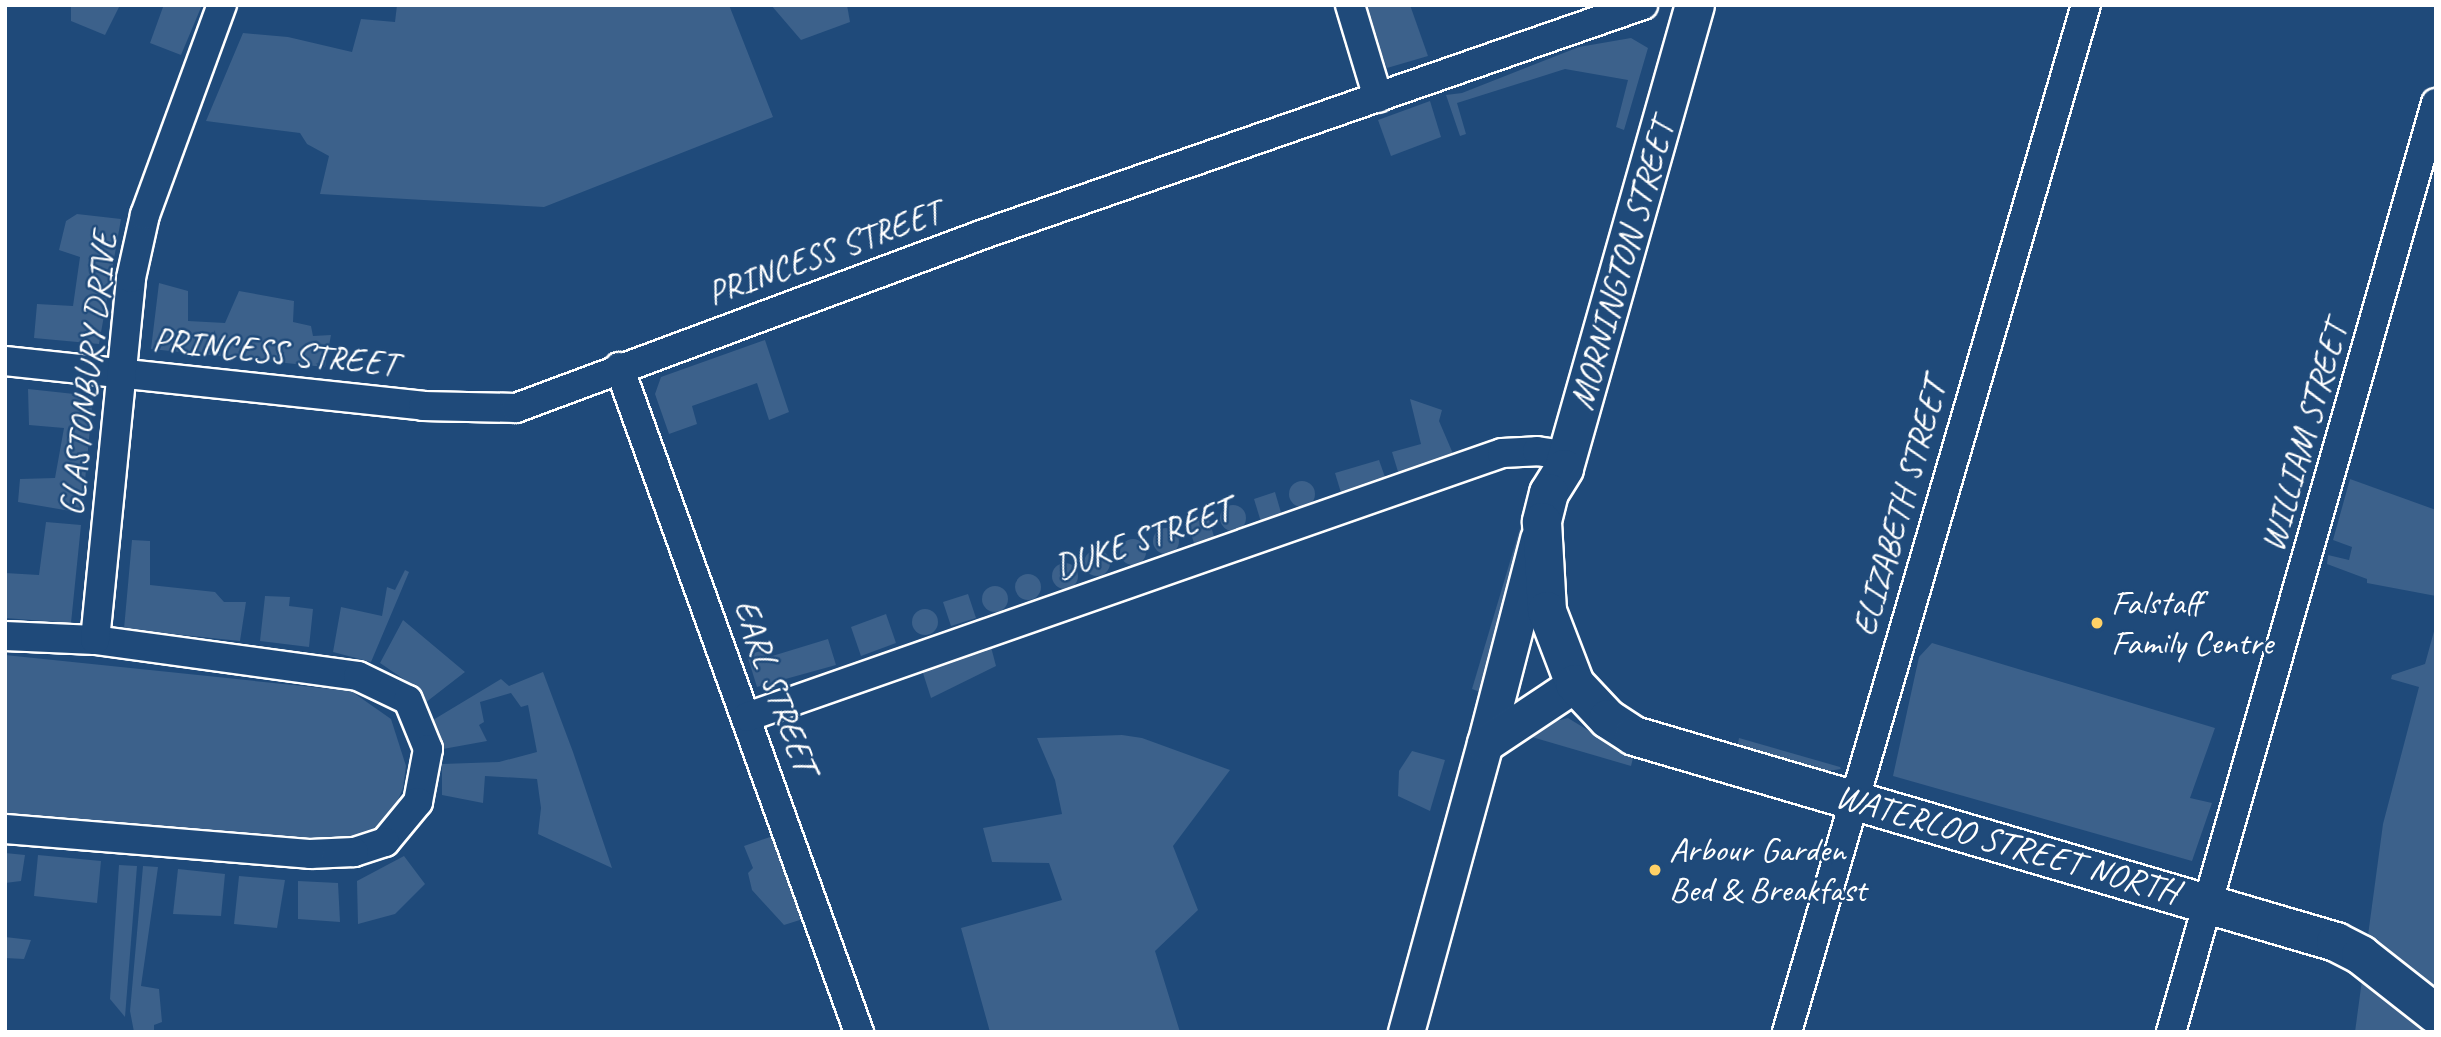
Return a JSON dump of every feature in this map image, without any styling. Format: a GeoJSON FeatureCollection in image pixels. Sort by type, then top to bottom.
{"type":"FeatureCollection","features":[{"type":"Feature","properties":{"kind":"main road","name":"MORNINGTON STREET"},"geometry":{"type":"LineString","coordinates":[[1575,684],[1547,611],[1542,522],[1549,494],[1567,456],[1695,5]]}},
{"type":"Feature","properties":{"kind":"main road","name":"WATERLOO STREET NORTH"},"geometry":{"type":"LineString","coordinates":[[1575,684],[1608,719],[1634,736],[1854,798],[2336,942],[2361,955],[2436,1014]]}},
{"type":"Feature","properties":{"kind":"street","name":"GLASTONBURY DRIVE"},"geometry":{"type":"LineString","coordinates":[[95,640],[131,278],[145,215],[222,5]]}},
{"type":"Feature","properties":{"kind":"street"},"geometry":{"type":"LineString","coordinates":[[1350,5],[1378,97]]}},
{"type":"Feature","properties":{"kind":"street","name":"PRINCESS STREET"},"geometry":{"type":"LineString","coordinates":[[5,362],[121,372],[423,406],[516,408],[619,367],[1643,5]]}},
{"type":"Feature","properties":{"kind":"street","name":"ELIZABETH STREET"},"geometry":{"type":"LineString","coordinates":[[1787,1032],[2086,5]]}},
{"type":"Feature","properties":{"kind":"street","name":"WILLIAM STREET"},"geometry":{"type":"LineString","coordinates":[[2171,1032],[2436,103]]}},
{"type":"Feature","properties":{"kind":"street","name":"EARL STREET"},"geometry":{"type":"LineString","coordinates":[[619,367],[859,1032]]}},
{"type":"Feature","properties":{"kind":"street","name":"DUKE STREET"},"geometry":{"type":"LineString","coordinates":[[747,717],[1502,453],[1537,451],[1567,456]]}},
{"type":"Feature","properties":{"kind":"street","name":"MORNINGTON STREET"},"geometry":{"type":"LineString","coordinates":[[1406,1032],[1485,744],[1542,522]]}},
{"type":"Feature","properties":{"kind":"street"},"geometry":{"type":"LineString","coordinates":[[5,636],[95,640],[358,676],[408,700],[428,749],[418,802],[385,842],[354,852],[310,855],[5,829]]}},
{"type":"Feature","properties":{"kind":"street"},"geometry":{"type":"LineString","coordinates":[[1485,744],[1575,684]]}},
{"type":"Feature","properties":{"kind":"shaded area"},"geometry":{"type":"Polygon","coordinates":[[[71,5],[120,5],[105,35],[71,21],[71,5]]]}},
{"type":"Feature","properties":{"kind":"shaded area"},"geometry":{"type":"Polygon","coordinates":[[[159,5],[202,5],[181,55],[150,43],[163,7],[159,5]]]}},
{"type":"Feature","properties":{"kind":"shaded area"},"geometry":{"type":"Polygon","coordinates":[[[397,5],[729,5],[773,117],[544,207],[320,194],[329,156],[307,144],[300,133],[206,121],[243,33],[288,37],[352,52],[361,19],[395,22],[397,5]]]}},
{"type":"Feature","properties":{"kind":"shaded area"},"geometry":{"type":"Polygon","coordinates":[[[771,5],[847,5],[850,22],[801,40],[771,5]]]}},
{"type":"Feature","properties":{"kind":"shaded area"},"geometry":{"type":"Polygon","coordinates":[[[1362,5],[1410,5],[1428,56],[1387,68],[1362,5]]]}},
{"type":"Feature","properties":{"kind":"shaded area"},"geometry":{"type":"Polygon","coordinates":[[[1631,38],[1648,48],[1624,130],[1616,127],[1628,80],[1565,69],[1457,103],[1466,134],[1460,136],[1446,95],[1462,93],[1579,47],[1631,38]]]}},
{"type":"Feature","properties":{"kind":"shaded area"},"geometry":{"type":"Polygon","coordinates":[[[1430,101],[1441,137],[1391,156],[1378,120],[1430,101]]]}},
{"type":"Feature","properties":{"kind":"shaded area"},"geometry":{"type":"Polygon","coordinates":[[[77,214],[121,219],[99,344],[34,338],[37,304],[73,306],[80,257],[59,250],[66,221],[77,214]]]}},
{"type":"Feature","properties":{"kind":"shaded area"},"geometry":{"type":"Polygon","coordinates":[[[127,221],[133,225],[108,345],[113,283],[127,221]]]}},
{"type":"Feature","properties":{"kind":"shaded area"},"geometry":{"type":"Polygon","coordinates":[[[159,283],[188,291],[188,321],[225,323],[239,291],[294,301],[293,322],[311,326],[313,336],[331,335],[325,367],[151,349],[159,283]]]}},
{"type":"Feature","properties":{"kind":"shaded area"},"geometry":{"type":"Polygon","coordinates":[[[765,340],[789,412],[769,420],[757,383],[692,406],[697,424],[669,434],[655,394],[661,377],[765,340]]]}},
{"type":"Feature","properties":{"kind":"shaded area"},"geometry":{"type":"Polygon","coordinates":[[[28,389],[93,396],[82,513],[18,502],[20,479],[55,478],[64,428],[29,425],[28,389]]]}},
{"type":"Feature","properties":{"kind":"shaded area"},"geometry":{"type":"Polygon","coordinates":[[[1410,399],[1442,410],[1439,421],[1454,456],[1399,475],[1392,452],[1421,444],[1410,399]]]}},
{"type":"Feature","properties":{"kind":"shaded area"},"geometry":{"type":"Polygon","coordinates":[[[1379,460],[1386,480],[1342,496],[1335,473],[1379,460]]]}},
{"type":"Feature","properties":{"kind":"shaded area"},"geometry":{"type":"Polygon","coordinates":[[[2350,479],[2436,510],[2436,596],[2367,583],[2367,579],[2327,564],[2328,555],[2349,560],[2352,547],[2333,540],[2350,479]]]}},
{"type":"Feature","properties":{"kind":"shaded area"},"geometry":{"type":"Polygon","coordinates":[[[1302,481],[1311,485],[1315,494],[1311,503],[1302,507],[1293,503],[1289,494],[1293,485],[1302,481]]]}},
{"type":"Feature","properties":{"kind":"shaded area"},"geometry":{"type":"Polygon","coordinates":[[[1532,488],[1535,493],[1483,693],[1472,689],[1532,488]]]}},
{"type":"Feature","properties":{"kind":"shaded area"},"geometry":{"type":"Polygon","coordinates":[[[1275,492],[1282,516],[1261,522],[1254,499],[1275,492]]]}},
{"type":"Feature","properties":{"kind":"shaded area"},"geometry":{"type":"Polygon","coordinates":[[[1233,505],[1242,509],[1246,518],[1242,527],[1233,531],[1224,527],[1220,518],[1224,509],[1233,505]]]}},
{"type":"Feature","properties":{"kind":"shaded area"},"geometry":{"type":"Polygon","coordinates":[[[1208,516],[1215,540],[1195,546],[1187,522],[1208,516]]]}},
{"type":"Feature","properties":{"kind":"shaded area"},"geometry":{"type":"Polygon","coordinates":[[[46,522],[81,525],[71,623],[5,618],[5,573],[39,575],[46,522]]]}},
{"type":"Feature","properties":{"kind":"shaded area"},"geometry":{"type":"Polygon","coordinates":[[[1166,528],[1175,532],[1179,541],[1175,550],[1166,554],[1157,550],[1153,541],[1157,532],[1166,528]]]}},
{"type":"Feature","properties":{"kind":"shaded area"},"geometry":{"type":"Polygon","coordinates":[[[1133,539],[1142,543],[1146,552],[1142,561],[1133,565],[1124,561],[1120,552],[1124,543],[1133,539]]]}},
{"type":"Feature","properties":{"kind":"shaded area"},"geometry":{"type":"Polygon","coordinates":[[[132,540],[150,541],[150,585],[215,592],[224,602],[246,602],[240,641],[124,629],[132,540]]]}},
{"type":"Feature","properties":{"kind":"shaded area"},"geometry":{"type":"Polygon","coordinates":[[[1097,550],[1106,554],[1110,563],[1106,572],[1097,576],[1088,572],[1084,563],[1088,554],[1097,550]]]}},
{"type":"Feature","properties":{"kind":"shaded area"},"geometry":{"type":"Polygon","coordinates":[[[1065,563],[1074,567],[1078,576],[1074,585],[1065,589],[1056,585],[1052,576],[1056,567],[1065,563]]]}},
{"type":"Feature","properties":{"kind":"shaded area"},"geometry":{"type":"Polygon","coordinates":[[[405,570],[409,572],[371,662],[333,652],[341,607],[382,616],[387,587],[395,590],[405,570]]]}},
{"type":"Feature","properties":{"kind":"shaded area"},"geometry":{"type":"Polygon","coordinates":[[[1028,574],[1037,578],[1041,587],[1037,596],[1028,600],[1019,596],[1015,587],[1019,578],[1028,574]]]}},
{"type":"Feature","properties":{"kind":"shaded area"},"geometry":{"type":"Polygon","coordinates":[[[995,586],[1004,590],[1008,599],[1004,608],[995,612],[986,608],[982,599],[986,590],[995,586]]]}},
{"type":"Feature","properties":{"kind":"shaded area"},"geometry":{"type":"Polygon","coordinates":[[[968,594],[976,618],[951,626],[943,602],[968,594]]]}},
{"type":"Feature","properties":{"kind":"shaded area"},"geometry":{"type":"Polygon","coordinates":[[[265,596],[290,597],[289,606],[313,609],[309,647],[260,641],[265,596]]]}},
{"type":"Feature","properties":{"kind":"shaded area"},"geometry":{"type":"Polygon","coordinates":[[[925,609],[934,613],[938,622],[934,631],[925,635],[916,631],[912,622],[916,613],[925,609]]]}},
{"type":"Feature","properties":{"kind":"shaded area"},"geometry":{"type":"Polygon","coordinates":[[[886,614],[896,643],[861,656],[851,627],[886,614]]]}},
{"type":"Feature","properties":{"kind":"shaded area"},"geometry":{"type":"Polygon","coordinates":[[[403,620],[465,672],[425,703],[405,680],[380,663],[403,620]]]}},
{"type":"Feature","properties":{"kind":"shaded area"},"geometry":{"type":"Polygon","coordinates":[[[2436,624],[2436,1032],[2355,1032],[2383,824],[2419,687],[2391,679],[2392,675],[2425,664],[2436,624]]]}},
{"type":"Feature","properties":{"kind":"shaded area"},"geometry":{"type":"Polygon","coordinates":[[[828,639],[836,665],[757,687],[747,655],[767,649],[769,657],[828,639]]]}},
{"type":"Feature","properties":{"kind":"shaded area"},"geometry":{"type":"Polygon","coordinates":[[[1932,643],[2215,728],[2190,798],[2212,803],[2192,861],[1893,776],[1919,657],[1932,643]]]}},
{"type":"Feature","properties":{"kind":"shaded area"},"geometry":{"type":"Polygon","coordinates":[[[991,647],[996,666],[931,698],[922,670],[991,647]]]}},
{"type":"Feature","properties":{"kind":"shaded area"},"geometry":{"type":"Polygon","coordinates":[[[5,655],[351,691],[391,719],[406,766],[403,788],[393,812],[372,835],[336,847],[5,815],[5,655]]]}},
{"type":"Feature","properties":{"kind":"shaded area"},"geometry":{"type":"Polygon","coordinates":[[[543,672],[612,868],[538,834],[541,808],[537,779],[485,776],[483,803],[442,795],[442,764],[499,762],[537,752],[528,705],[521,707],[511,693],[480,702],[484,722],[479,725],[487,741],[443,749],[433,720],[501,679],[509,686],[543,672]]]}},
{"type":"Feature","properties":{"kind":"shaded area"},"geometry":{"type":"Polygon","coordinates":[[[1568,718],[1633,758],[1631,766],[1525,735],[1539,725],[1568,718]]]}},
{"type":"Feature","properties":{"kind":"shaded area"},"geometry":{"type":"Polygon","coordinates":[[[1122,735],[1142,738],[1230,770],[1173,846],[1198,910],[1155,951],[1180,1032],[990,1032],[961,928],[1062,900],[1049,863],[992,862],[983,828],[1062,814],[1055,780],[1037,738],[1122,735]]]}},
{"type":"Feature","properties":{"kind":"shaded area"},"geometry":{"type":"Polygon","coordinates":[[[1739,738],[1841,769],[1821,772],[1737,749],[1739,738]]]}},
{"type":"Feature","properties":{"kind":"shaded area"},"geometry":{"type":"Polygon","coordinates":[[[1412,751],[1445,760],[1430,811],[1398,796],[1399,771],[1412,751]]]}},
{"type":"Feature","properties":{"kind":"shaded area"},"geometry":{"type":"Polygon","coordinates":[[[773,836],[803,919],[784,925],[752,890],[748,873],[753,868],[744,846],[773,836]]]}},
{"type":"Feature","properties":{"kind":"shaded area"},"geometry":{"type":"Polygon","coordinates":[[[5,853],[25,855],[21,881],[5,883],[5,853]]]}},
{"type":"Feature","properties":{"kind":"shaded area"},"geometry":{"type":"Polygon","coordinates":[[[38,855],[101,861],[97,903],[34,896],[38,855]]]}},
{"type":"Feature","properties":{"kind":"shaded area"},"geometry":{"type":"Polygon","coordinates":[[[404,856],[425,884],[395,914],[358,924],[357,881],[404,856]]]}},
{"type":"Feature","properties":{"kind":"shaded area"},"geometry":{"type":"Polygon","coordinates":[[[119,865],[137,866],[125,1017],[110,999],[119,865]]]}},
{"type":"Feature","properties":{"kind":"shaded area"},"geometry":{"type":"Polygon","coordinates":[[[143,866],[158,867],[141,986],[159,989],[162,1022],[154,1025],[154,1032],[134,1032],[130,1011],[143,866]]]}},
{"type":"Feature","properties":{"kind":"shaded area"},"geometry":{"type":"Polygon","coordinates":[[[178,869],[225,874],[221,916],[173,914],[178,869]]]}},
{"type":"Feature","properties":{"kind":"shaded area"},"geometry":{"type":"Polygon","coordinates":[[[239,876],[285,880],[277,928],[234,924],[239,876]]]}},
{"type":"Feature","properties":{"kind":"shaded area"},"geometry":{"type":"Polygon","coordinates":[[[298,881],[338,883],[340,922],[298,919],[298,881]]]}},
{"type":"Feature","properties":{"kind":"shaded area"},"geometry":{"type":"Polygon","coordinates":[[[5,937],[31,940],[24,959],[5,958],[5,937]]]}},
{"type":"Feature","properties":{"kind":"place","name":"Falstaff Family Centre"},"geometry":{"type":"Point","coordinates":[2097,623]}},
{"type":"Feature","properties":{"kind":"place","name":"Arbour Garden Bed & Breakfast"},"geometry":{"type":"Point","coordinates":[1655,870]}}]}
